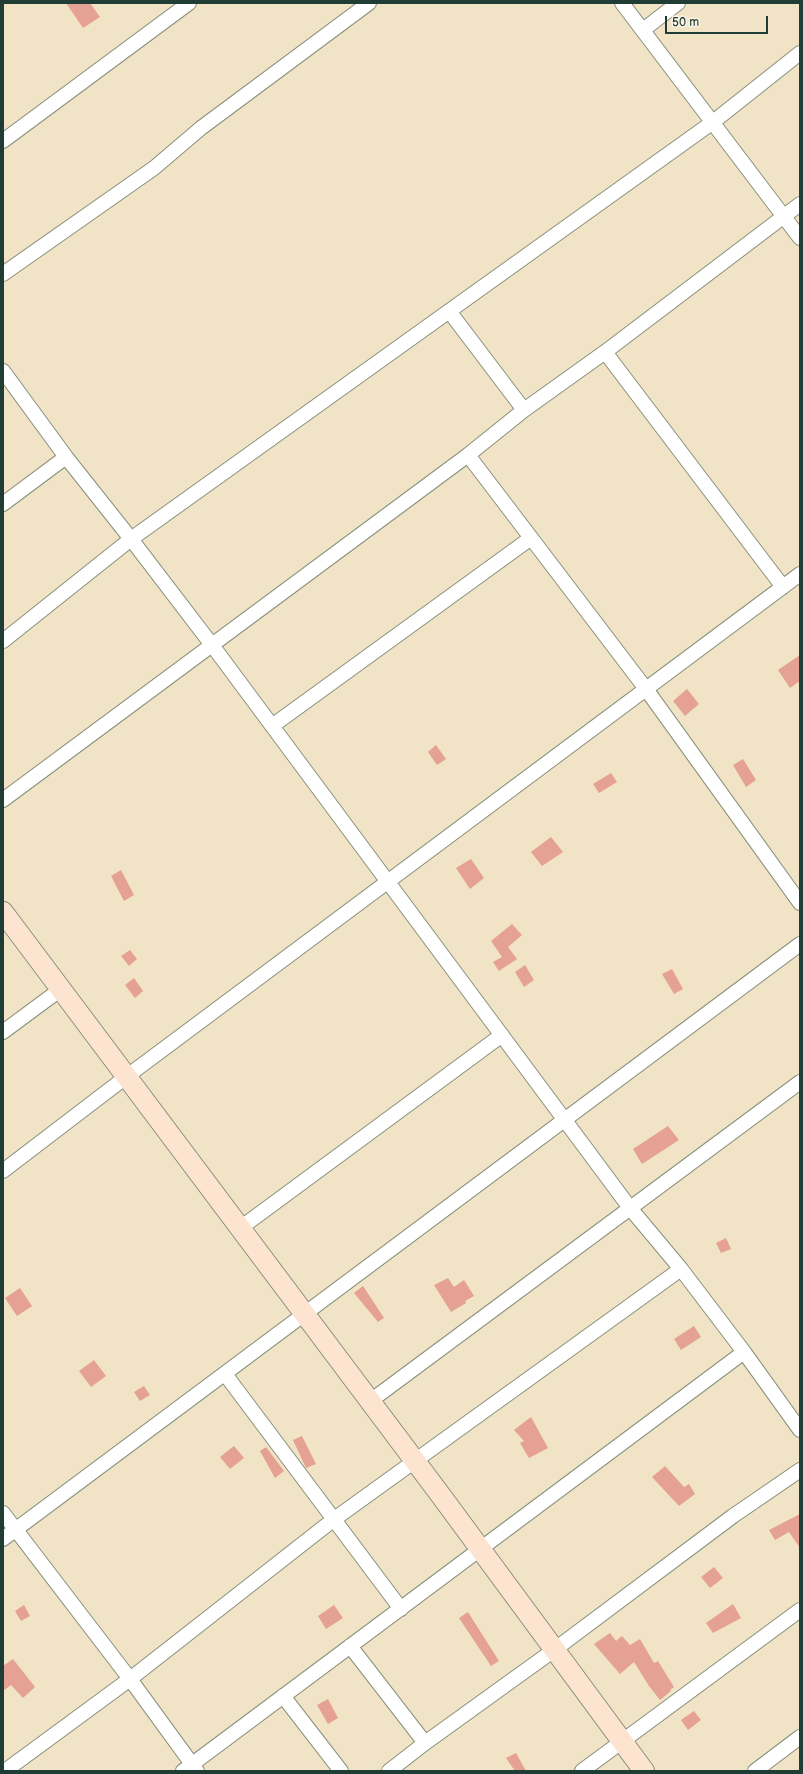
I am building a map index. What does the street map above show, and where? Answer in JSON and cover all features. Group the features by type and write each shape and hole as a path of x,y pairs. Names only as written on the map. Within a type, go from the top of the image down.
{"street":[{"path":"3,142 189,3"},
{"path":"3,274 154,168 201,128 369,3"},
{"path":"622,3 800,238"},
{"path":"643,30 678,3"},
{"path":"3,641 131,539 712,122 800,53"},
{"path":"3,800 468,455 524,410 605,352 800,204"},
{"path":"449,311 524,410"},
{"path":"605,352 783,587"},
{"path":"3,371 66,457 212,645 630,1208 681,1269 744,1352 800,1430"},
{"path":"468,455 646,689 800,903"},
{"path":"3,504 66,457"},
{"path":"272,726 531,538"},
{"path":"3,1171 126,1077 389,883 800,574"},
{"path":"3,912 644,1771"},
{"path":"3,1539 800,944"},
{"path":"3,1032 60,989"},
{"path":"239,1229 502,1036"},
{"path":"369,1402 800,1082"},
{"path":"5,1771 130,1679 334,1520 681,1269"},
{"path":"3,1513 130,1679 191,1769 283,1696 744,1352"},
{"path":"225,1374 401,1609"},
{"path":"389,1771 733,1516 800,1470"},
{"path":"582,1771 800,1610"},
{"path":"350,1646 425,1743"},
{"path":"283,1696 341,1771"},
{"path":"755,1771 800,1737"}],"building":[{"path":"66,3 90,3 100,17 83,28"},
{"path":"800,655 800,681 790,688 778,670"},
{"path":"687,689 699,704 685,716 673,701"},
{"path":"436,745 446,759 437,765 428,752"},
{"path":"743,759 756,780 746,787 733,765"},
{"path":"611,773 617,782 599,793 593,784"},
{"path":"551,837 563,852 542,866 531,852"},
{"path":"471,859 484,878 470,889 456,868"},
{"path":"121,870 134,895 124,901 111,876"},
{"path":"512,924 522,935 508,947 517,959 499,971 493,962 502,957 491,941"},
{"path":"130,950 137,959 129,966 121,956"},
{"path":"525,965 534,980 524,987 515,972"},
{"path":"672,969 683,989 674,994 662,974"},
{"path":"134,978 143,991 135,998 125,985"},
{"path":"668,1126 679,1140 642,1164 633,1149"},
{"path":"726,1238 731,1249 721,1253 716,1243"},
{"path":"448,1278 454,1287 464,1280 474,1296 451,1312 434,1285"},
{"path":"363,1286 384,1318 378,1322 354,1293"},
{"path":"20,1288 32,1306 17,1316 5,1298"},
{"path":"694,1326 701,1337 681,1350 674,1339"},
{"path":"94,1360 106,1376 91,1387 79,1371"},
{"path":"144,1386 150,1395 140,1401 134,1392"},
{"path":"531,1417 548,1448 529,1458 520,1443 524,1441 514,1430"},
{"path":"302,1436 316,1464 306,1468 293,1440"},
{"path":"234,1446 244,1458 230,1469 220,1457"},
{"path":"266,1447 284,1471 275,1478 260,1451"},
{"path":"665,1466 684,1487 689,1484 695,1494 679,1506 652,1477"},
{"path":"800,1514 800,1548 789,1532 775,1540 769,1530"},
{"path":"714,1567 723,1578 710,1588 701,1577"},
{"path":"733,1604 741,1618 713,1633 706,1623"},
{"path":"24,1605 30,1616 21,1621 15,1611"},
{"path":"334,1605 343,1618 326,1629 318,1616"},
{"path":"468,1612 499,1661 491,1666 459,1618"},
{"path":"610,1633 616,1641 622,1636 630,1645 640,1639 654,1663 658,1661 674,1687 670,1690 671,1691 660,1700 634,1662 620,1674 594,1644"},
{"path":"13,1659 35,1687 23,1698 11,1685 3,1691 3,1666"},
{"path":"328,1699 338,1718 328,1724 317,1705"},
{"path":"694,1711 701,1720 688,1730 681,1720"},
{"path":"516,1753 526,1771 515,1771 506,1758"}]}
